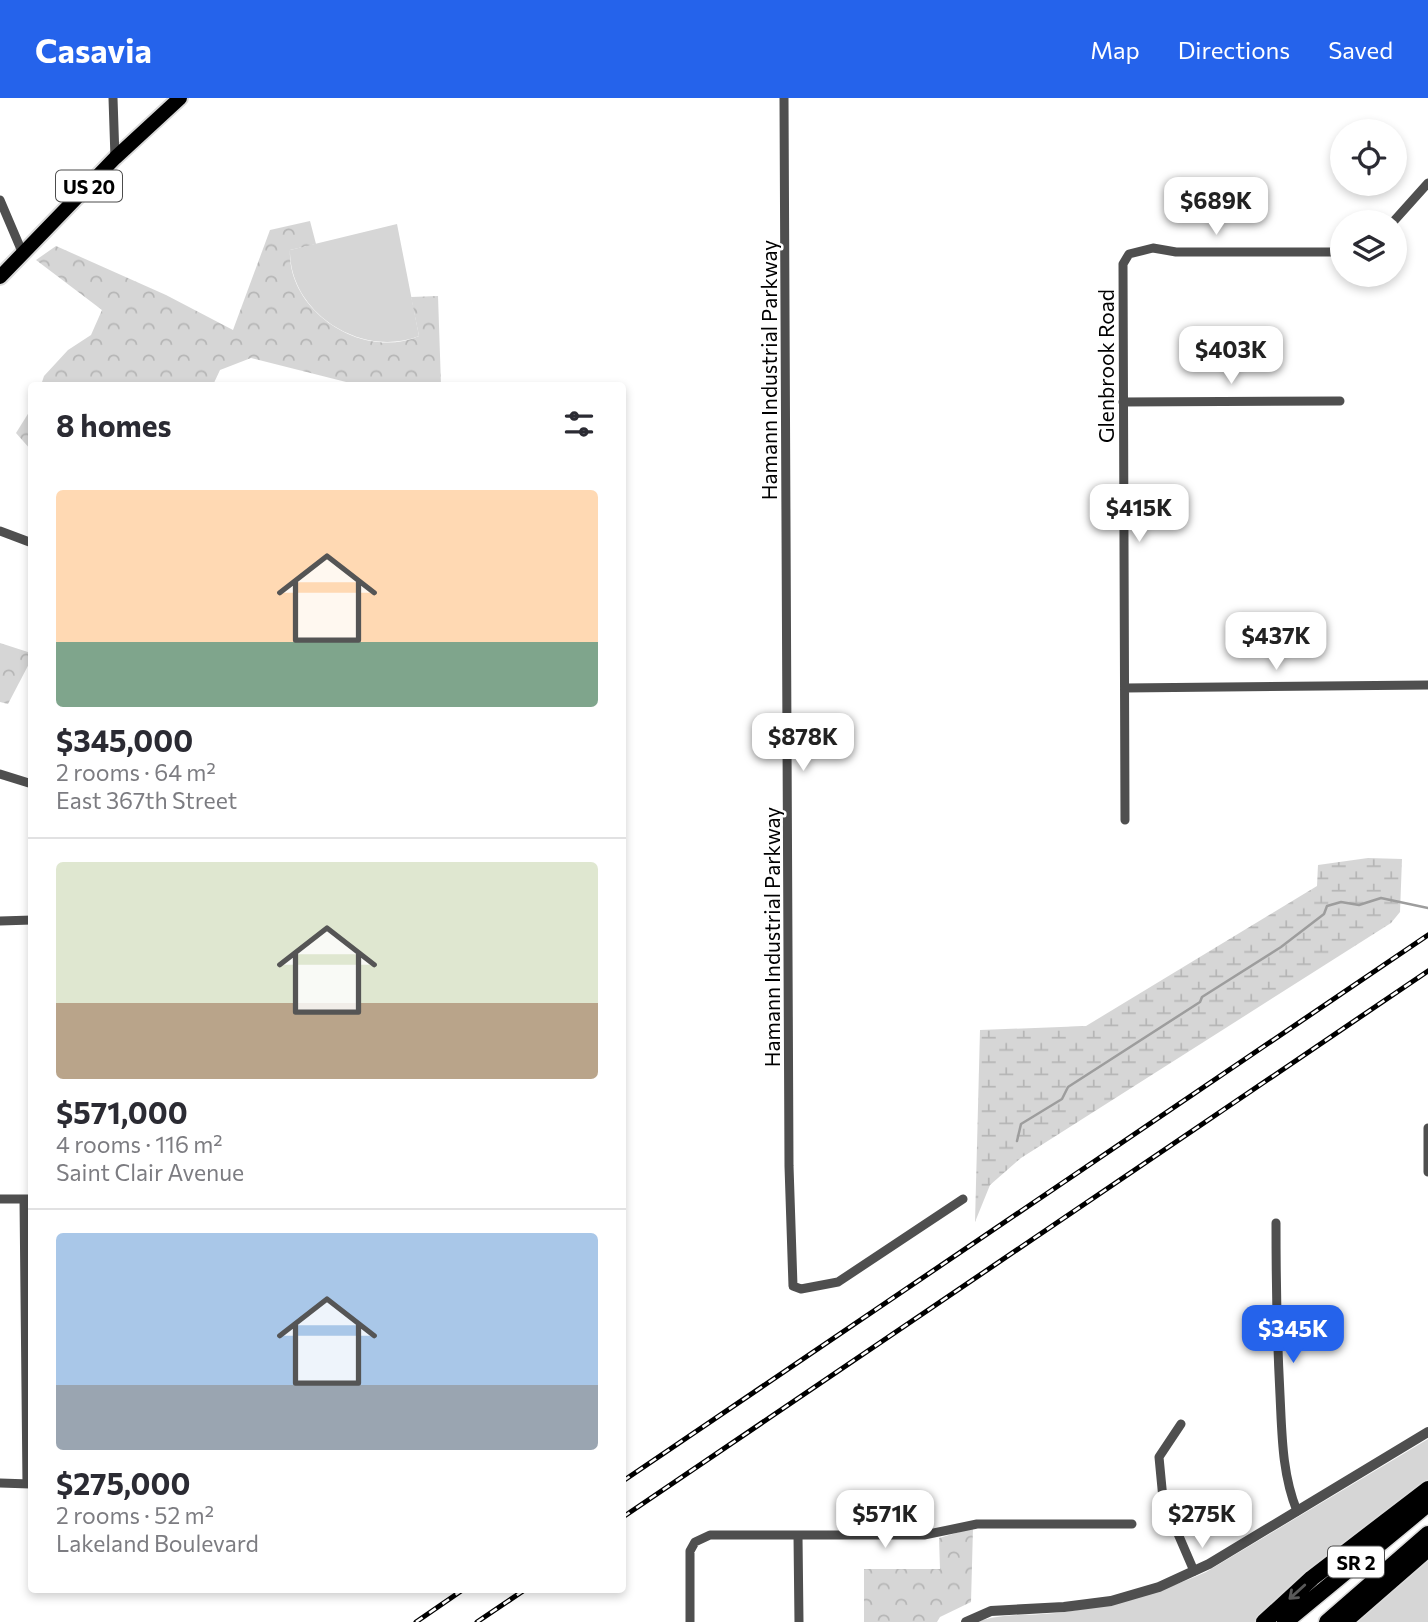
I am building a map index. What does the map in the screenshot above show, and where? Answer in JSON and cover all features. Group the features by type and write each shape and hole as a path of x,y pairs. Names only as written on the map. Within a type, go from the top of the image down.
{"highway":[{"path":"1264,1622 1312,1578 1428,1489"},
{"name":"SR 2","path":"1285,1622 1428,1504"},
{"name":"SR 2","path":"1327,1622 1395,1559 1428,1534"},
{"path":"1344,1622 1428,1549"}],"main road":[{"name":"US 20","path":"0,277 115,158 180,98"}],"street":[{"path":"113,98 115,158"},
{"name":"Hamann Industrial Parkway","path":"784,98 789,1166 793,1286 802,1289 838,1282 963,1199"},
{"path":"1404,210 1428,183"},
{"path":"0,200 23,254"},
{"name":"Glenbrook Road","path":"1125,820 1122,268 1129,254 1153,248 1176,252 1330,252"},
{"path":"1123,402 1340,401"},
{"path":"0,531 28,541"},
{"path":"1125,688 1428,685"},
{"path":"0,774 28,783"},
{"path":"0,920 28,920"},
{"path":"1428,1128 1428,1172"},
{"path":"0,1199 28,1199"},
{"path":"1276,1223 1276,1338 1283,1457 1287,1488 1297,1511"},
{"path":"1181,1424 1159,1457 1163,1499 1194,1571"},
{"path":"967,1622 991,1611 1111,1601 1159,1587 1194,1571 1428,1432"},
{"path":"0,1483 28,1484"},
{"path":"690,1622 690,1563 695,1542 710,1535 924,1535 977,1524 1132,1524"},
{"path":"798,1535 799,1622"}],"green space":[{"path":"310,221 316,244 290,250 292,272 301,293 315,311 332,325 353,336 375,342 397,342 419,336 411,297 438,296 441,382 346,382 251,358 220,370 214,382 42,382 44,376 68,350 91,335 102,310 36,260 56,246 166,295 233,330 270,230"},
{"path":"397,224 419,336 397,341 374,341 352,335 332,325 315,311 302,293 293,272 290,250"},
{"path":"28,414 28,447 16,433"},
{"path":"0,643 28,652 28,666 8,704 0,702"},
{"path":"1368,858 1402,859 1400,912 1391,923 1021,1158 990,1185 975,1222 980,1030 1086,1026 1317,886 1318,865"},
{"path":"1428,1439 1428,1480 1312,1569 1255,1622 976,1622 996,1617 1095,1607 1151,1593 1188,1580 1206,1572"},
{"path":"973,1528 971,1602 940,1617 937,1622 864,1622 864,1569 940,1569 939,1538"},
{"path":"1428,1559 1428,1622 1354,1622"}],"waterway":[{"path":"1017,1141 1021,1124 1062,1099 1068,1087 1281,947 1324,914 1327,906 1341,902 1359,905 1381,898 1428,908"}],"railway":[{"path":"626,1479 1428,935"},
{"path":"626,1515 1428,971"},
{"path":"416,1622 458,1593"},
{"path":"477,1622 520,1593"}]}
